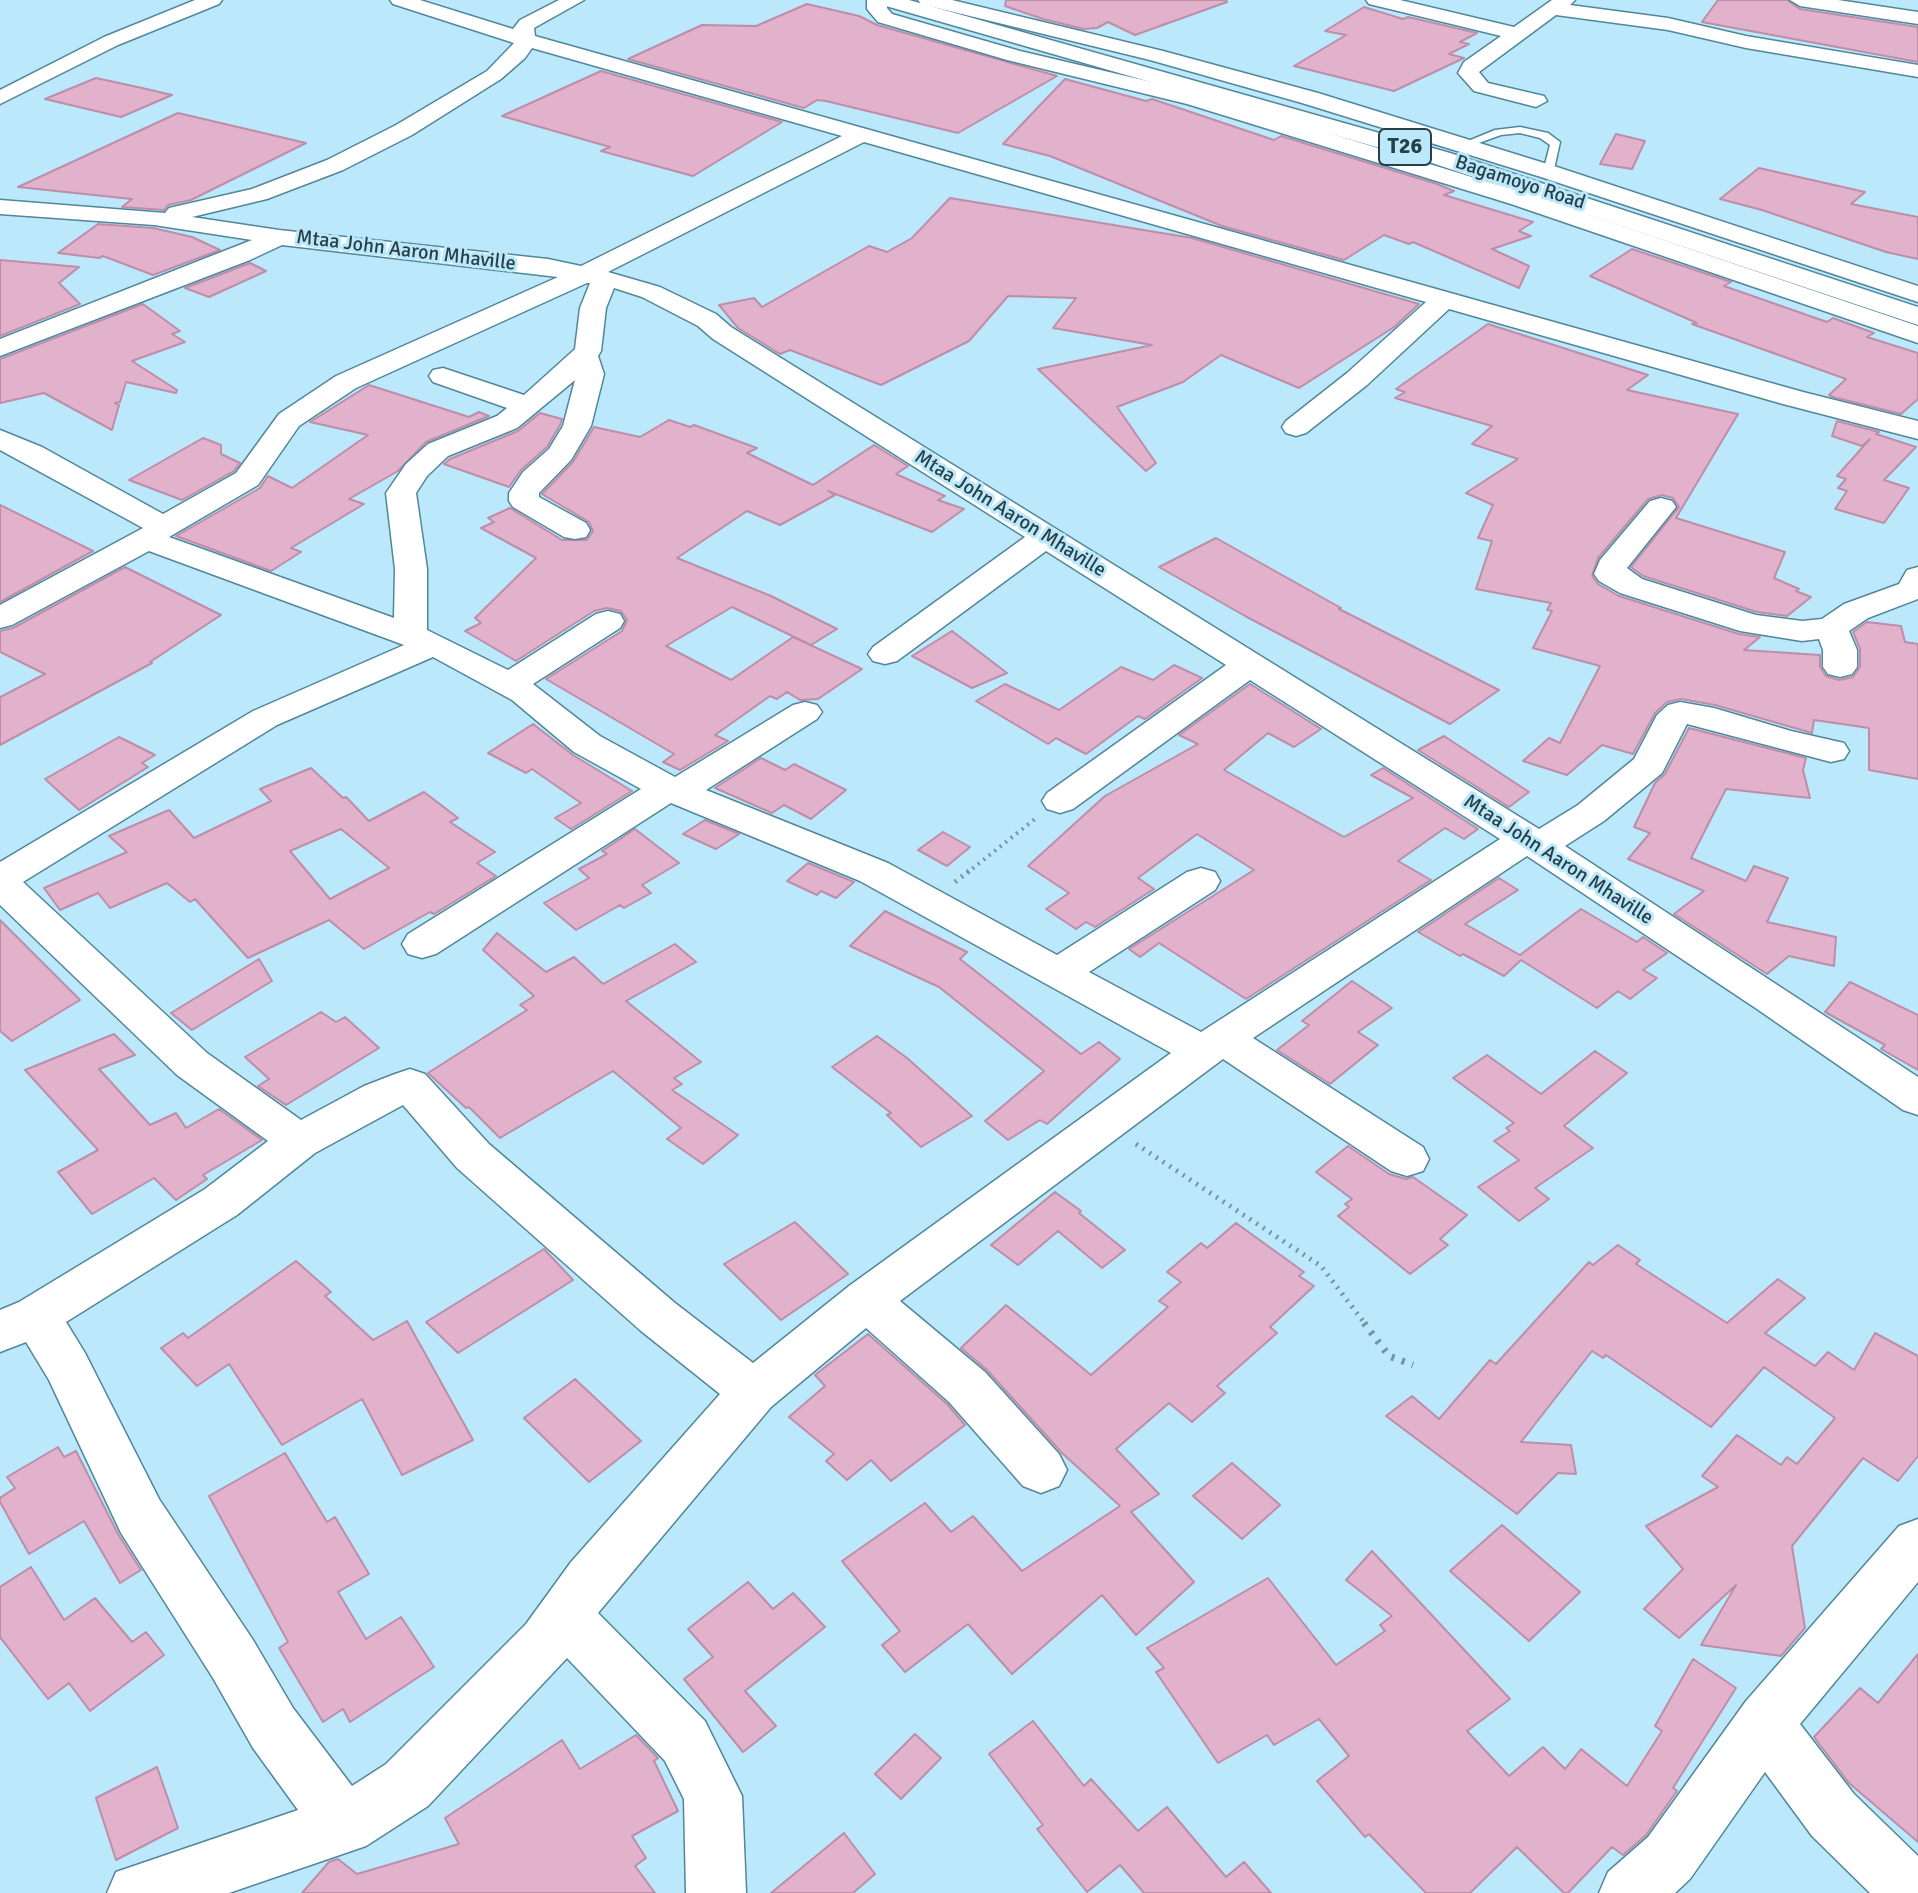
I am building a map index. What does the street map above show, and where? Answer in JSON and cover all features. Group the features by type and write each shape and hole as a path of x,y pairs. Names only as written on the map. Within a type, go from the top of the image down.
{"highway":[{"name":"Bagamoyo Road","path":"886,0 1288,120 1535,187 1918,316"}],"street":[{"path":"0,98 135,30 212,0"},
{"path":"400,0 526,40 861,135 1918,430"},
{"path":"154,218 259,194 335,165 404,130 494,75 518,54 526,40 523,29 527,24 574,0"},
{"path":"877,0 877,9 885,18 1014,56 1288,120 1918,335"},
{"path":"928,0 1156,55 1310,98 1549,172 1918,294"},
{"path":"1376,0 1519,34"},
{"path":"1800,0 1918,18"},
{"path":"1536,101 1481,87 1468,73 1471,66 1519,34 1556,3 1746,42 1918,71"},
{"path":"0,80 33,82"},
{"path":"0,618 155,534 247,479 289,420 346,382 595,276 861,135"},
{"name":"Mtaa John Aaron Mhaville","path":"0,207 154,218 279,237 548,267 651,292 707,320 722,333 1533,843 1772,999 1918,1099"},
{"path":"0,348 241,255 279,237"},
{"path":"422,639 401,493 416,470 438,450 507,422 550,389 588,351 595,276"},
{"path":"1296,427 1357,379 1444,300"},
{"path":"575,530 524,501 524,493 534,478 561,454 577,426 590,374 584,355"},
{"path":"443,376 527,406"},
{"path":"0,439 32,453 155,534 422,639 510,684 587,744 673,790 874,872 1058,973 1212,1045 1407,1159"},
{"path":"1661,507 1611,567 1610,574 1631,586 1752,624 1802,631 1831,628 1856,611 1913,590 1918,577"},
{"path":"885,654 1046,536"},
{"path":"510,684 608,621"},
{"path":"1831,628 1840,650 1840,667"},
{"path":"299,1141 192,1064 0,881 265,718 422,639"},
{"path":"1060,801 1248,665"},
{"path":"422,944 805,712"},
{"path":"137,1893 345,1825 407,1785 546,1642 590,1579 753,1392 866,1300 1212,1045 1533,843 1591,813 1649,765 1674,715 1680,712 1714,718 1782,740 1831,751"},
{"path":"1058,973 1201,881"},
{"path":"345,1825 273,1728 233,1659 140,1516 68,1368 18,1324 221,1202 299,1141 379,1097 410,1085 473,1156 658,1317 753,1392"},
{"path":"866,1300 967,1387 1041,1470"},
{"path":"1629,1893 1669,1858 1766,1721 1918,1543"},
{"path":"564,1617 685,1741 713,1796 716,1893"},
{"path":"1766,1721 1790,1760 1833,1815 1913,1893"}],"lane":[{"path":"1462,146 1499,132 1520,130 1544,135 1556,144 1549,172"}],"path":[{"path":"929,902 1060,801"},
{"path":"1105,1124 1321,1266 1389,1356 1413,1365"}],"building":[{"path":"1006,0 1227,2 1135,35 1108,22 1097,28 1084,29 1043,19 1005,6"},
{"path":"1718,0 1787,0 1800,9 1918,27 1918,62 1702,22"},
{"path":"807,4 859,16 877,25 1057,76 958,133 826,101 817,100 804,108 628,59 702,25 756,26"},
{"path":"1364,7 1403,19 1408,17 1477,33 1460,42 1469,44 1449,54 1464,58 1394,91 1294,66 1346,35 1325,31"},
{"path":"601,71 782,122 693,176 601,151 610,147 502,116"},
{"path":"96,78 172,95 121,117 45,99"},
{"path":"1065,79 1146,101 1152,99 1274,140 1281,136 1437,184 1454,191 1444,195 1533,222 1519,231 1531,236 1492,249 1529,266 1519,288 1413,242 1409,244 1384,235 1344,260 1222,226 1050,156 1003,144"},
{"path":"178,113 306,143 191,200 168,205 164,210 122,207 132,199 18,187"},
{"path":"1616,134 1645,141 1632,169 1600,164"},
{"path":"1759,168 1865,192 1851,204 1918,217 1918,259 1886,252 1720,199"},
{"path":"950,198 1192,238 1419,304 1394,327 1299,388 1221,355 1183,382 1117,407 1156,463 1146,471 1038,369 1152,345 1053,328 1076,298 1008,296 969,341 881,385 790,350 780,354 738,328 719,305 754,298 762,307 869,246 887,252 912,238"},
{"path":"98,224 153,228 192,237 220,250 153,275 103,256 58,253"},
{"path":"1632,249 1731,282 1724,286 1827,322 1833,318 1874,333 1867,337 1918,353 1918,399 1901,414 1833,397 1829,395 1846,379 1692,324 1697,323 1590,276"},
{"path":"0,260 79,267 59,283 80,304 0,336"},
{"path":"250,263 266,271 209,297 185,288"},
{"path":"143,304 180,331 172,334 185,342 132,361 177,390 176,393 126,382 120,402 115,403 119,405 112,430 44,393 0,403 0,359"},
{"path":"1488,324 1648,375 1627,390 1738,414 1676,518 1785,552 1774,578 1811,597 1787,616 1757,612 1643,576 1631,567 1679,507 1673,498 1662,495 1648,499 1598,558 1592,576 1598,584 1619,596 1739,634 1760,637 1744,650 1820,655 1820,667 1826,676 1839,680 1853,677 1860,667 1860,649 1853,632 1867,622 1901,626 1905,642 1918,644 1918,779 1869,770 1869,728 1814,720 1812,733 1715,705 1681,699 1667,702 1655,713 1633,754 1602,745 1567,775 1523,761 1549,738 1560,743 1600,666 1533,648 1552,611 1547,610 1551,603 1476,589 1492,541 1478,538 1493,505 1466,493 1518,459 1472,444 1492,426 1395,398 1405,392 1396,389"},
{"path":"369,385 469,417 479,412 489,416 426,442 398,471 349,499 364,504 291,548 301,552 271,571 176,536 260,488 268,476 292,488 368,435 310,422"},
{"path":"540,413 562,419 560,425 547,447 521,470 509,487 444,464 518,431"},
{"path":"669,420 690,427 694,425 757,448 747,453 813,485 874,445 908,466 896,474 945,496 938,500 964,509 932,532 828,491 835,495 780,525 747,511 677,558 771,596 837,629 811,645 732,607 666,646 731,680 793,637 862,669 818,699 800,700 787,692 777,699 770,696 715,735 728,741 680,770 663,762 674,754 546,679 622,631 627,620 621,611 607,608 594,611 516,661 465,631 481,623 475,618 536,558 481,528 494,522 488,518 510,508 562,540 587,540 593,531 589,522 542,494 573,462 594,427 640,437"},
{"path":"1837,421 1879,432 1876,434 1916,447 1884,480 1909,488 1884,523 1835,509 1847,491 1838,488 1846,479 1837,476 1870,439 1862,446 1832,436"},
{"path":"203,438 221,445 221,454 240,463 234,471 182,500 129,480"},
{"path":"0,505 93,551 0,602"},
{"path":"1216,538 1339,609 1499,690 1450,724 1159,567"},
{"path":"125,567 221,615 152,663 0,745 0,697 45,674 0,652 0,631 13,628"},
{"path":"952,631 1007,673 972,688 912,656"},
{"path":"1174,665 1202,678 1145,719 1138,716 1086,754 1056,738 1048,744 976,701 1005,684 1059,710 1121,667 1153,680"},
{"path":"1250,684 1321,729 1294,747 1268,733 1224,770 1344,837 1413,798 1371,775 1383,768 1478,829 1464,839 1445,828 1398,861 1431,880 1246,999 1159,943 1140,957 1129,949 1254,870 1197,834 1138,878 1154,889 1095,927 1086,922 1076,929 1046,909 1069,893 1028,866 1105,796 1198,744 1179,735"},
{"path":"533,724 573,755 632,791 571,829 555,818 581,803 532,769 526,773 488,753"},
{"path":"1689,728 1806,758 1803,770 1810,798 1726,789 1691,858 1746,881 1754,866 1788,878 1767,922 1836,937 1834,966 1789,956 1767,974 1674,914 1704,891 1628,859 1650,833 1634,827 1655,783 1665,774"},
{"path":"1444,736 1529,792 1509,807 1418,750"},
{"path":"119,737 155,755 142,763 148,767 79,810 45,779"},
{"path":"761,758 785,770 794,764 846,790 811,819 784,805 772,813 715,788"},
{"path":"311,768 369,821 424,792 458,818 450,822 495,852 477,863 496,876 434,914 430,912 364,949 329,920 248,958 195,899 190,902 167,883 110,908 98,893 60,910 44,888 127,852 109,836 169,810 194,838 271,801 260,789","holes":["341,829 389,868 330,899 290,851"]},
{"path":"705,820 739,834 716,849 683,834"},
{"path":"635,829 679,863 642,885 651,893 624,908 620,905 576,930 544,903 589,878 579,869 607,854 602,851"},
{"path":"943,832 970,847 947,866 918,850"},
{"path":"808,863 854,882 836,898 821,891 817,895 787,881"},
{"path":"1499,878 1518,890 1465,924 1520,955 1581,909 1637,942 1643,937 1667,953 1643,970 1657,978 1630,999 1618,991 1597,1008 1521,960 1504,976 1418,932"},
{"path":"885,911 967,952 960,959 1081,1054 1099,1042 1120,1059 1047,1124 1040,1120 1008,1140 985,1121 1044,1071 939,987 850,946"},
{"path":"0,920 80,1000 12,1041 0,1031"},
{"path":"497,933 546,972 574,957 603,984 675,944 696,962 626,1001 701,1062 674,1078 682,1084 672,1090 738,1135 703,1164 667,1139 681,1128 613,1071 500,1138 428,1073 527,1010 520,1005 534,996 483,950"},
{"path":"259,959 272,981 192,1030 171,1013"},
{"path":"1352,981 1392,1008 1358,1032 1378,1045 1330,1084 1277,1050 1309,1025 1302,1021"},
{"path":"1850,982 1918,1015 1918,1070 1881,1049 1885,1045 1825,1012"},
{"path":"321,1012 336,1022 345,1017 379,1048 286,1105 258,1086 269,1079 245,1057"},
{"path":"114,1034 135,1055 99,1069 150,1125 176,1113 186,1128 219,1109 262,1140 203,1175 207,1179 176,1200 154,1178 92,1214 58,1172 98,1150 25,1070"},
{"path":"877,1036 907,1058 972,1116 921,1147 887,1115 891,1113 832,1067"},
{"path":"1595,1051 1627,1073 1564,1126 1593,1148 1535,1188 1549,1199 1519,1221 1478,1187 1519,1160 1494,1141 1510,1131 1506,1128 1514,1123 1453,1078 1487,1055 1541,1094"},
{"path":"1348,1146 1389,1174 1406,1179 1413,1177 1467,1215 1440,1239 1448,1245 1410,1274 1338,1216 1349,1207 1345,1204 1352,1199 1316,1172"},
{"path":"1055,1192 1125,1250 1102,1268 1058,1231 1018,1265 991,1245"},
{"path":"795,1222 848,1274 781,1320 724,1264"},
{"path":"1236,1223 1304,1272 1299,1276 1314,1286 1270,1327 1277,1333 1217,1386 1225,1393 1192,1422 1169,1403 1116,1449 1159,1494 1131,1512 1194,1582 1136,1635 1102,1595 1012,1674 968,1624 905,1672 882,1645 900,1631 842,1561 925,1503 951,1532 973,1516 1022,1571 1120,1506 1062,1453 987,1370 961,1348 1006,1305 1091,1375 1168,1307 1159,1301 1181,1282 1167,1272 1201,1243 1207,1248"},
{"path":"1618,1245 1640,1260 1636,1264 1727,1323 1778,1279 1805,1298 1765,1333 1815,1366 1828,1352 1854,1370 1875,1333 1918,1356 1918,1456 1898,1481 1863,1458 1792,1546 1805,1628 1781,1656 1701,1645 1736,1585 1679,1638 1644,1609 1683,1569 1646,1526 1718,1487 1702,1476 1737,1435 1781,1465 1787,1457 1797,1464 1835,1418 1764,1367 1711,1427 1606,1355 1603,1358 1592,1351 1521,1442 1571,1445 1576,1474 1558,1473 1517,1514 1386,1416 1412,1396 1439,1419 1490,1360 1496,1364 1589,1262 1593,1265"},
{"path":"544,1249 573,1280 458,1353 426,1322"},
{"path":"296,1261 331,1292 325,1296 373,1340 407,1321 473,1440 402,1475 362,1399 282,1445 229,1364 197,1386 161,1348 183,1333 188,1338"},
{"path":"868,1334 947,1404 965,1425 891,1481 871,1460 847,1480 826,1461 834,1454 789,1417 825,1386 815,1375"},
{"path":"575,1379 641,1441 589,1482 524,1418"},
{"path":"58,1447 64,1457 76,1451 118,1534 141,1570 120,1583 84,1521 29,1554 0,1502 0,1498 15,1488 7,1477"},
{"path":"285,1453 327,1522 335,1517 369,1574 338,1592 366,1639 401,1617 434,1667 350,1722 343,1709 323,1722 279,1648 288,1642 209,1496"},
{"path":"1232,1463 1280,1505 1242,1539 1193,1496"},
{"path":"1502,1525 1580,1592 1529,1641 1450,1571"},
{"path":"1372,1551 1510,1699 1467,1731 1509,1776 1543,1747 1565,1769 1581,1749 1627,1786 1662,1731 1655,1726 1693,1659 1736,1688 1673,1788 1677,1791 1646,1835 1623,1855 1612,1847 1568,1893 1564,1893 1517,1847 1470,1893 1426,1893 1369,1834 1365,1837 1317,1781 1349,1756 1319,1719 1274,1745 1267,1735 1218,1763 1156,1672 1164,1668 1147,1648 1268,1578 1336,1665 1385,1631 1380,1625 1392,1616 1346,1580"},
{"path":"31,1567 64,1620 95,1598 132,1642 146,1632 164,1655 90,1711 69,1683 48,1699 0,1637 0,1587"},
{"path":"748,1582 773,1609 793,1593 825,1627 745,1691 776,1726 743,1752 684,1679 713,1657 688,1629"},
{"path":"1918,1654 1918,1842 1849,1783 1814,1737 1860,1688 1878,1703"},
{"path":"1033,1721 1084,1786 1091,1779 1138,1831 1167,1807 1226,1877 1244,1862 1271,1893 1144,1893 1120,1865 1087,1892 1037,1829 1043,1825 989,1754"},
{"path":"915,1734 941,1758 901,1799 875,1774"},
{"path":"636,1735 658,1758 654,1761 678,1811 632,1836 646,1858 635,1866 655,1893 302,1893 329,1862 338,1859 357,1874 459,1844 445,1818 562,1740 580,1769"},
{"path":"157,1767 178,1828 116,1860 96,1798"},
{"path":"844,1833 875,1874 853,1893 771,1893"}]}
